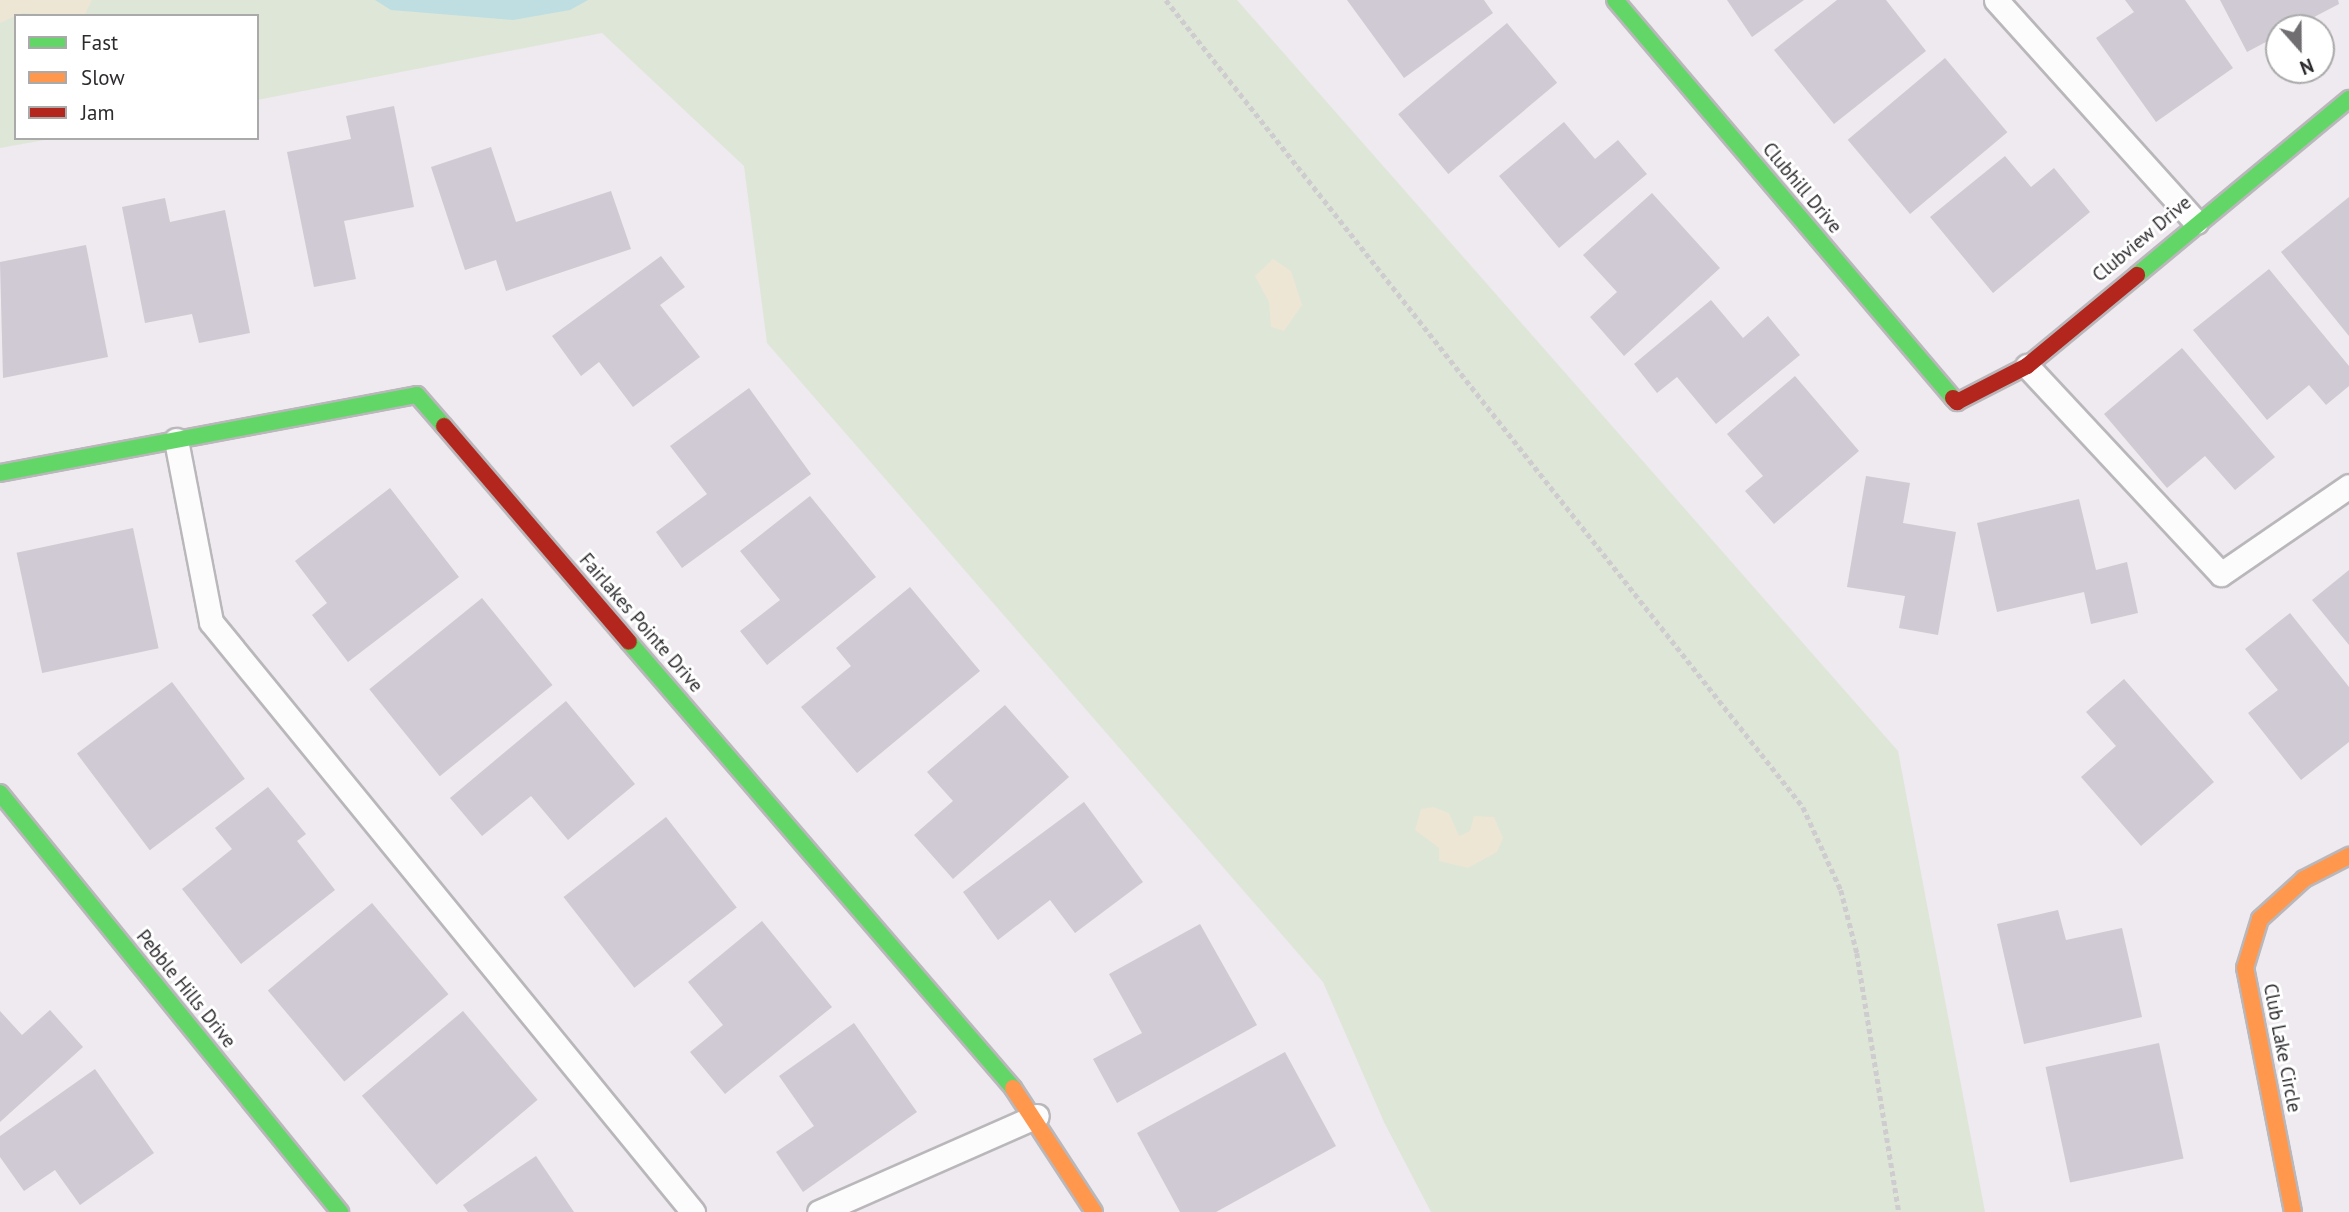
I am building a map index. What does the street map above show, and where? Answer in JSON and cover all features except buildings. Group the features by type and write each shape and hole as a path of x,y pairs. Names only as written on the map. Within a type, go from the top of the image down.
{"street":[{"name":"Clubhill Drive","path":"1615,0 1957,402"},
{"name":"Clubview Drive","path":"1957,402 2027,366 2196,222 2349,99"},
{"name":"Fairlakes Pointe Drive","path":"0,474 416,395 1037,1116 1094,1212"},
{"name":"Pebble Hills Drive","path":"0,793 340,1212"},
{"name":"Club Lake Circle","path":"2293,1212 2245,968 2260,919 2304,878 2349,856"}],"lane":[{"path":"1996,0 2196,222"},
{"path":"2027,366 2221,574 2349,486"},
{"path":"176,440 211,622 693,1212"},
{"path":"819,1212 1037,1116"}],"path":[{"path":"1166,0 1803,807 1841,890 1857,953 1899,1212"}],"shaded area":[{"path":"0,0 1237,0 1898,751 1985,1212 1431,1212 1384,1122 1323,982 767,343 744,166 602,33 259,100 259,14 14,14 14,140 44,140 0,148"}],"sand":[{"path":"0,0 92,0 85,14 22,13 14,14 14,17 0,23"},
{"path":"1273,259 1291,271 1302,305 1284,331 1271,327 1269,302 1255,276"},
{"path":"1433,807 1449,813 1459,836 1470,831 1474,816 1494,817 1503,838 1497,852 1468,868 1439,861 1439,848 1415,830 1421,809"}],"water":[{"path":"375,0 588,0 570,10 513,20 391,10"}],"traffic: fast":[{"path":"1615,0 1953,398"},
{"path":"2137,275 2349,99"},
{"path":"0,473 417,395 444,426"},
{"path":"629,642 1013,1088"},
{"path":"0,793 340,1212"}],"traffic: slow":[{"path":"2293,1212 2245,968 2260,919 2304,879 2349,856"},
{"path":"1013,1088 1094,1212"}],"traffic: jam":[{"path":"1953,398 1957,402 2027,366 2137,275"},
{"path":"444,426 629,642"}]}
